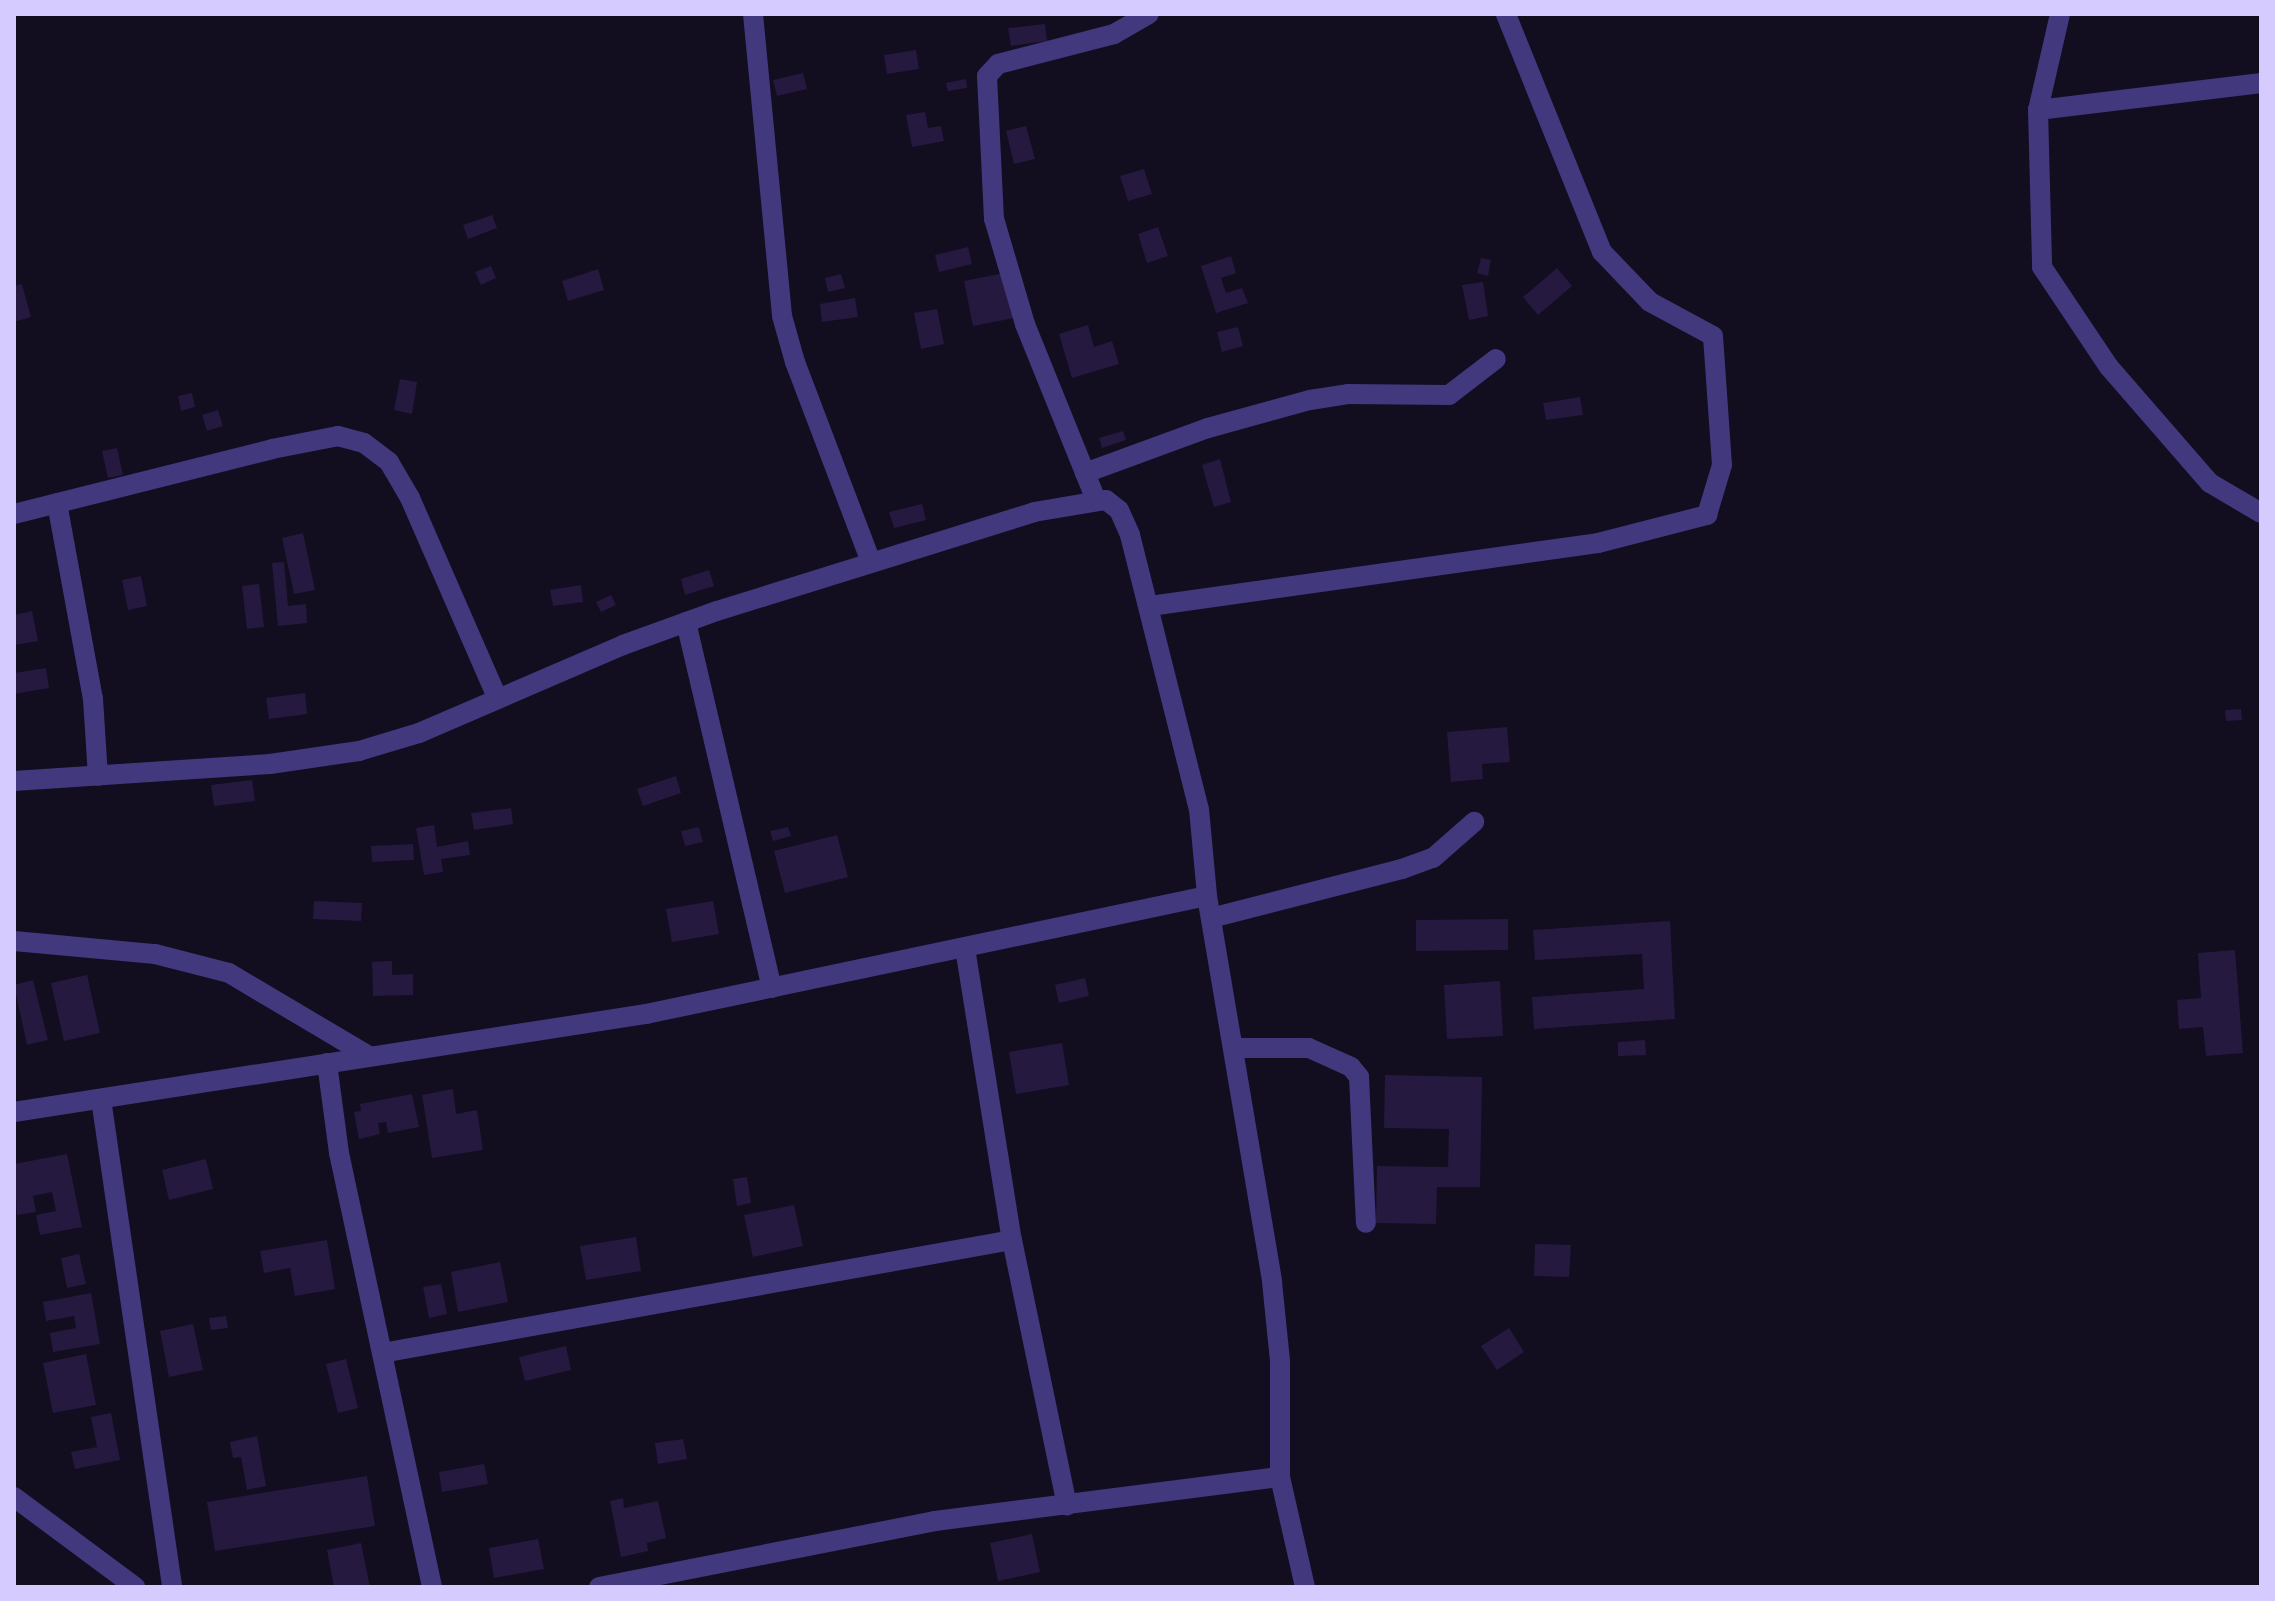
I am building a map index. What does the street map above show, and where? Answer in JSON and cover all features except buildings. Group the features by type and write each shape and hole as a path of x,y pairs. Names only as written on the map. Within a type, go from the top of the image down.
{"street":[{"path":"753,14 782,316 795,362 871,562"},
{"path":"1096,500 1025,324 990,203 987,76 998,64 1114,34 1149,14"},
{"path":"1150,606 1598,543 1707,515 1722,465 1713,336 1650,302 1602,252 1506,14"},
{"path":"2060,14 2038,110 2042,267 2109,367 2210,483 2261,513"},
{"path":"2038,110 2261,83"},
{"path":"1085,473 1208,428 1310,400 1348,394 1449,395 1496,359"},
{"path":"14,514 338,436 364,443 389,462 410,498 498,699"},
{"path":"14,781 270,764 359,751 419,733 686,622 871,562 1034,512 1096,500 1119,510 1150,606 1199,809 1207,896 1236,1048 1278,1345 1280,1477 1305,1587"},
{"path":"57,503 93,699 98,776"},
{"path":"686,622 772,988"},
{"path":"1211,918 1402,869 1433,858 1474,822"},
{"path":"14,1112 646,1014 1207,896"},
{"path":"14,941 155,954 229,973 369,1056"},
{"path":"965,948 1012,1240 1067,1505"},
{"path":"1236,1048 1309,1048 1351,1067 1359,1077 1366,1223"},
{"path":"327,1063 339,1153 432,1587"},
{"path":"101,1099 172,1587"},
{"path":"382,1353 1012,1240"},
{"path":"599,1587 935,1521 1280,1477"},
{"path":"14,1497 135,1587"}]}
